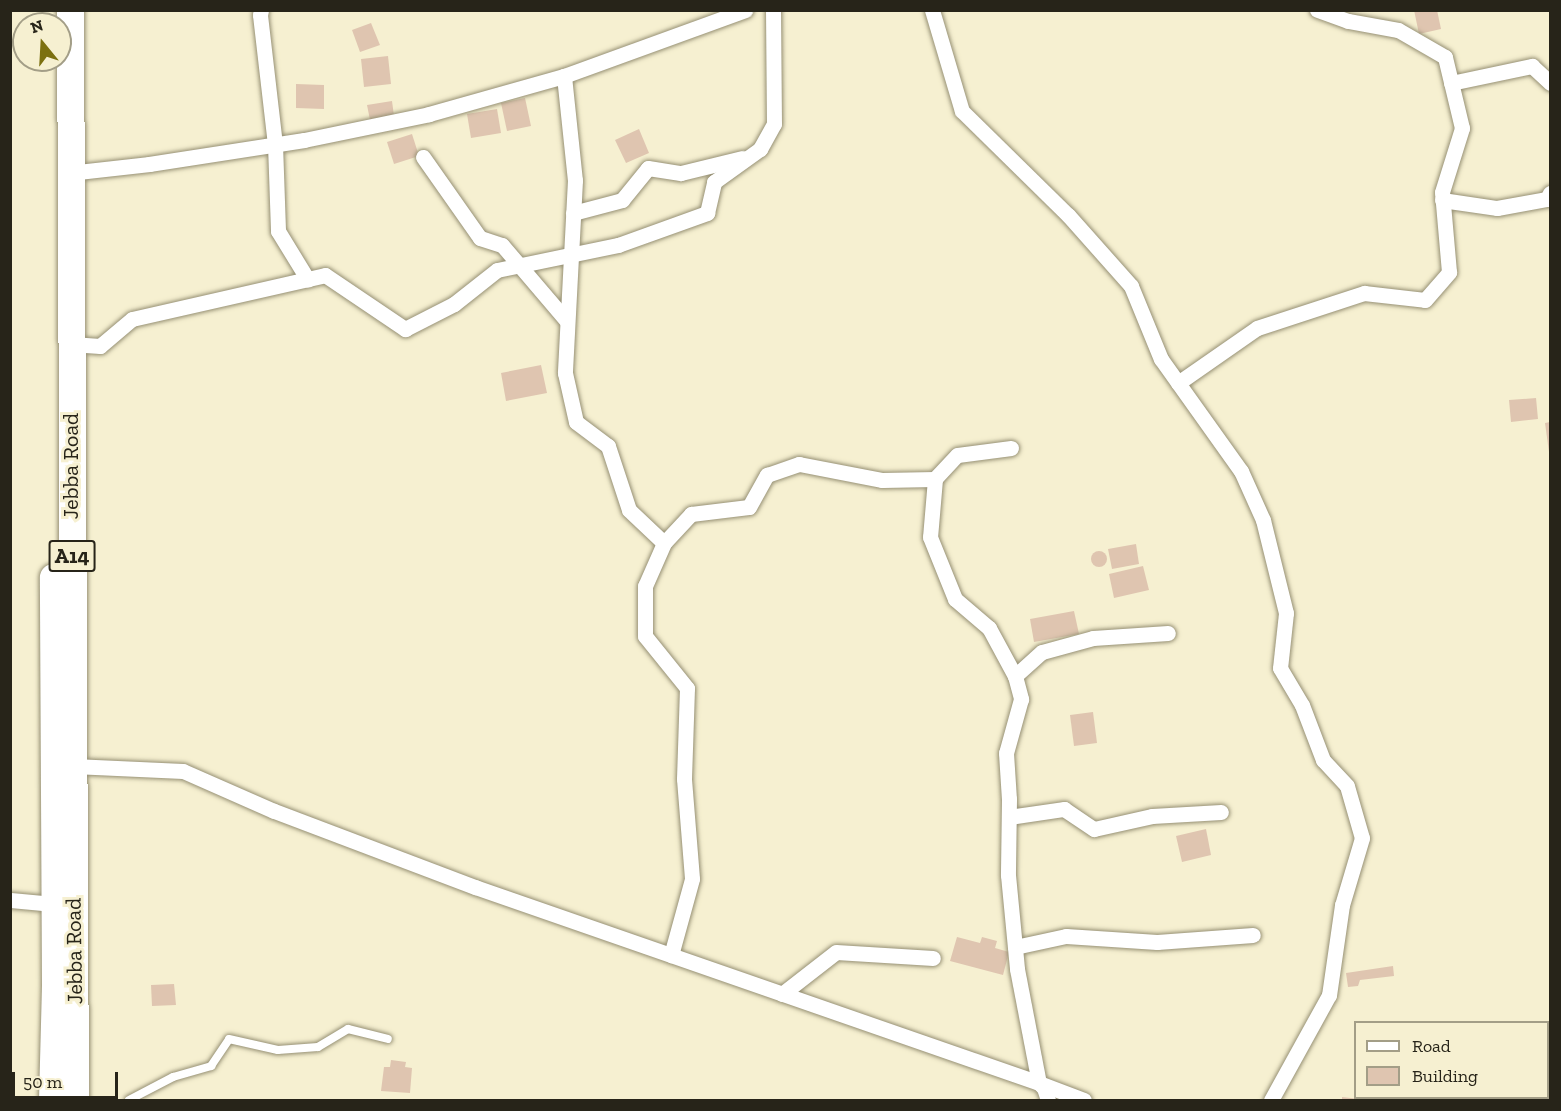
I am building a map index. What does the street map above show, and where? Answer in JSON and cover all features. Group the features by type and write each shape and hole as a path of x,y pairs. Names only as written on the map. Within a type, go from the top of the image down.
{"highway":[{"name":"Jebba Road","path":"70,10 75,1101"},
{"path":"52,72 54,903 52,1101"}],"street":[{"path":"261,10 275,144 278,231 308,280"},
{"path":"69,172 149,164 275,144 429,114 564,76 746,10"},
{"path":"71,344 100,345 132,319 325,276 405,329 454,304 498,270 618,245 707,213 714,183 760,149 774,124 773,10"},
{"path":"932,10 962,111 1068,215 1131,285 1161,359 1241,471 1263,520 1286,613 1280,668 1302,705 1323,760 1347,786 1362,838 1342,905 1329,995 1271,1101"},
{"path":"1178,383 1257,328 1364,293 1425,300 1449,272 1442,192 1462,128 1445,57 1398,30 1348,21 1317,10"},
{"path":"1451,83 1532,66 1551,82"},
{"path":"564,76 575,180 565,373 576,422 608,446 629,510 664,543"},
{"path":"573,213 622,200 648,168 681,174 752,155"},
{"path":"423,157 480,238 502,245 567,320"},
{"path":"1442,200 1497,208 1547,199 1551,193"},
{"path":"1011,448 957,455 935,479 930,537 955,599 989,628 1015,676 1021,699 1006,753 1009,817 1008,876 1015,947 1039,1083 1044,1088 1048,1101"},
{"path":"671,955 692,879 684,779 687,687 645,636 645,586 664,543 691,514 749,507 767,475 799,464 882,480 935,479"},
{"path":"1015,676 1042,652 1093,638 1168,633"},
{"path":"73,766 183,771 317,828 671,955 1039,1083 1084,1101"},
{"path":"1009,817 1064,809 1094,829 1152,816 1221,812"},
{"path":"10,900 54,903"},
{"path":"1015,947 1066,936 1157,942 1253,935"},
{"path":"782,994 836,952 933,958"}],"lane":[{"path":"129,1101 173,1077 211,1066 229,1039 278,1050 318,1047 348,1029 388,1039"}],"building":[{"path":"1414,10 1437,10 1441,29 1419,34"},
{"path":"371,23 380,45 360,52 352,30"},
{"path":"388,56 391,84 364,87 361,59"},
{"path":"296,84 324,85 324,109 296,108"},
{"path":"525,98 531,126 507,131 501,103"},
{"path":"392,101 394,116 370,120 367,105"},
{"path":"497,109 501,133 471,138 467,114"},
{"path":"639,129 649,153 626,163 615,140"},
{"path":"412,134 419,156 394,164 387,142"},
{"path":"541,365 547,393 506,401 501,373"},
{"path":"1536,398 1538,419 1511,422 1509,400"},
{"path":"1550,422 1550,452 1549,452 1545,423"},
{"path":"1136,544 1139,564 1112,569 1108,549"},
{"path":"1096,551 1102,551 1107,559 1105,565 1096,567 1091,562 1091,556"},
{"path":"1143,566 1149,590 1114,598 1109,574"},
{"path":"1074,611 1079,634 1034,642 1030,619"},
{"path":"1093,712 1097,743 1074,746 1070,715"},
{"path":"1206,829 1211,855 1182,862 1176,836"},
{"path":"957,937 980,943 982,937 997,941 995,948 1009,952 1003,975 950,961"},
{"path":"1393,966 1394,976 1360,980 1358,986 1348,987 1346,973"},
{"path":"174,984 176,1005 152,1006 151,985"},
{"path":"391,1060 406,1062 405,1067 412,1068 410,1093 381,1091 384,1067 390,1067"},
{"path":"1342,1097 1360,1099 1360,1100 1342,1100"}]}
